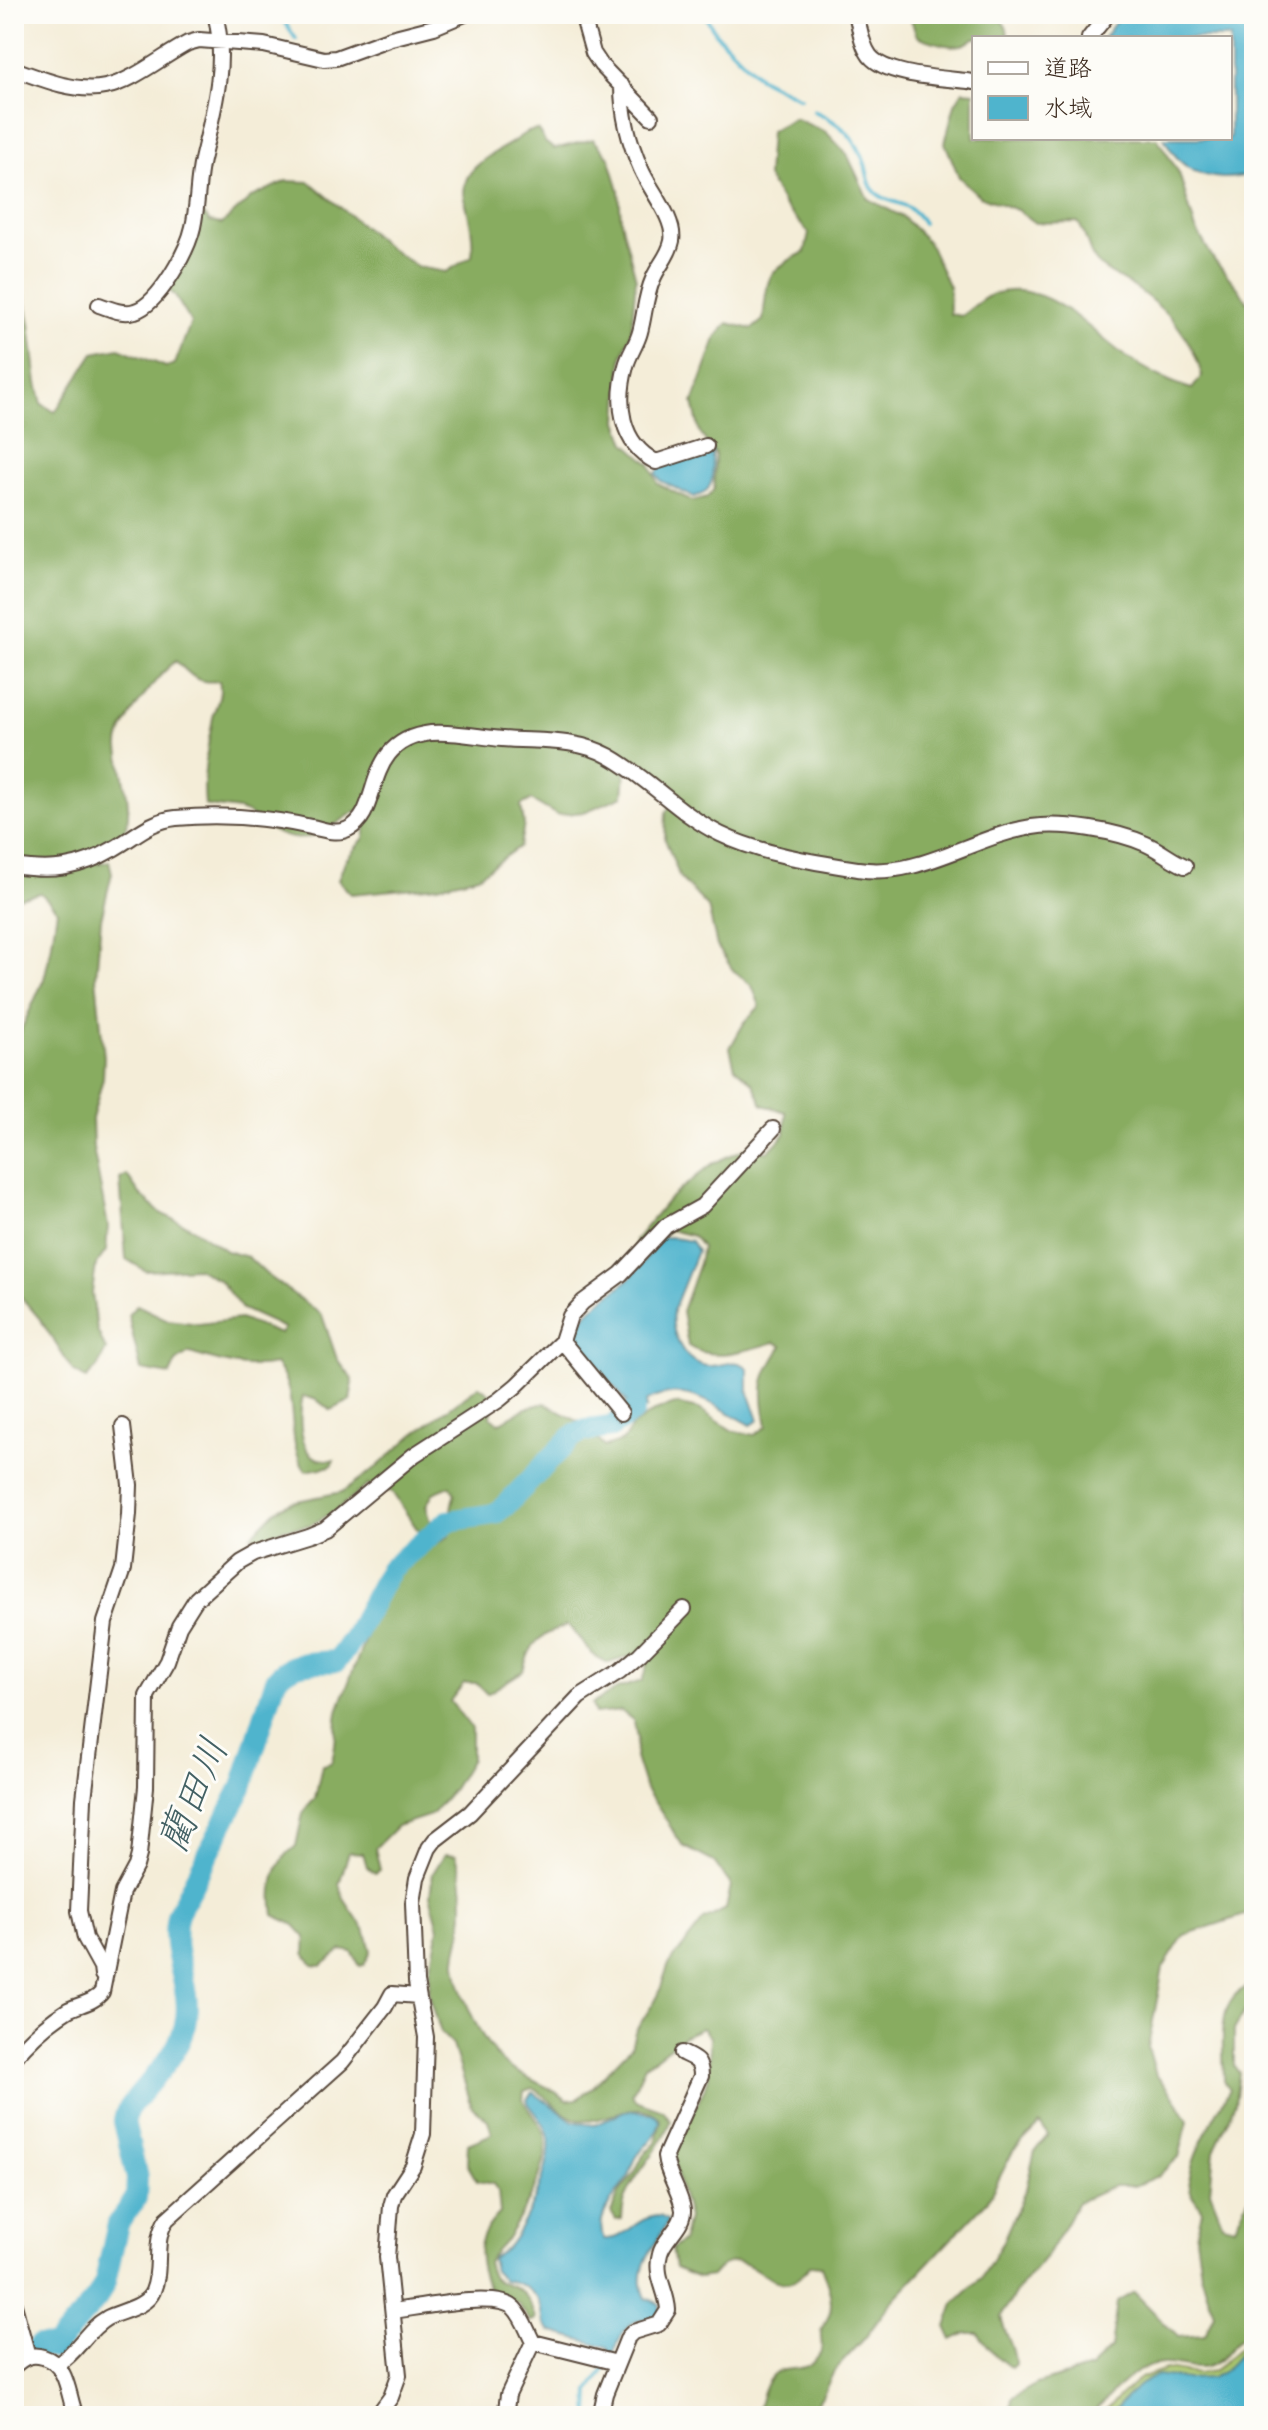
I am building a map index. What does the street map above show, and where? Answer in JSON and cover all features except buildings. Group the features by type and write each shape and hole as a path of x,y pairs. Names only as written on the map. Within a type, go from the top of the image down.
{"street":[{"path":"99,305 120,312 134,312 144,307 172,275 190,241 201,162 215,111 218,41 215,14"},
{"path":"14,69 68,86 105,87 188,43 218,41 264,45 324,59 336,58 465,14"},
{"path":"582,14 593,53 651,117"},
{"path":"856,14 869,53 880,64 919,75 972,82"},
{"path":"1091,36 1108,14"},
{"path":"622,86 623,118 631,144 680,252"},
{"path":"673,236 671,247 646,296 640,332 626,364 621,413 634,446 656,462 706,446"},
{"path":"14,866 43,871 69,867 113,849 150,824 171,819 237,817 286,821 337,833 351,829 360,819 381,764 408,739 432,733 556,741 590,748 610,757 694,820 720,834 772,851 858,869 894,870 999,835 1033,827 1055,826 1133,839 1185,866"},
{"path":"14,2058 47,2025 70,2009 98,1998 102,1992 122,1892 139,1855 146,1787 147,1696 167,1661 185,1614 208,1586 237,1562 253,1553 325,1529 414,1455 499,1400 562,1341 570,1316 583,1302 621,1274 666,1226 702,1206 773,1129"},
{"path":"562,1341 621,1413"},
{"path":"103,1980 101,1967 85,1938 79,1911 84,1799 105,1622 123,1569 130,1506 123,1426"},
{"path":"377,2416 391,2397 399,2375 387,2257 391,2206 394,2195 413,2166 423,2134 426,2037 418,1996 413,1893 429,1848 470,1813 579,1697 630,1663 684,1609"},
{"path":"58,2364 68,2358 89,2330 107,2318 148,2300 156,2276 160,2229 167,2219 342,2062 392,1994 418,1996"},
{"path":"600,2416 628,2337 633,2332 659,2324 668,2310 659,2282 660,2252 682,2216 683,2208 667,2170 665,2156 701,2076 701,2065 697,2059 682,2053"},
{"path":"393,2311 485,2300 505,2303 521,2318 533,2342 617,2363"},
{"path":"14,2305 28,2356"},
{"path":"505,2416 508,2395 533,2342"},
{"path":"14,2366 28,2356 39,2356 58,2364 64,2373 76,2416"}],"green space":[{"path":"909,14 997,14 1007,28 1008,36 972,36 968,43 954,46 917,36"},
{"path":"963,91 972,92 972,140 1158,140 1179,173 1195,227 1214,260 1254,312 1254,1912 1184,1935 1163,1968 1148,2047 1156,2075 1173,2095 1188,2121 1179,2157 1158,2176 1134,2186 1114,2186 1078,2202 1048,2254 1016,2292 1001,2317 1015,2364 1011,2368 996,2356 978,2333 966,2333 952,2340 946,2327 954,2304 982,2277 1002,2243 1026,2189 1035,2151 1048,2135 1040,2124 1013,2151 988,2200 889,2305 865,2338 834,2371 821,2398 805,2416 757,2416 762,2394 776,2373 810,2365 820,2354 821,2332 831,2309 830,2296 821,2266 811,2265 791,2282 771,2279 752,2267 733,2261 723,2265 712,2276 699,2278 675,2268 672,2249 683,2240 688,2218 675,2166 675,2145 704,2090 709,2072 710,2037 702,2028 684,2036 645,2066 632,2094 635,2100 663,2110 671,2121 628,2192 622,2219 616,2220 611,2212 620,2191 634,2174 643,2155 656,2142 661,2120 652,2112 632,2109 600,2119 579,2120 566,2115 533,2088 524,2091 523,2100 544,2132 545,2157 521,2216 487,2262 496,2281 514,2287 526,2297 536,2320 531,2322 518,2304 488,2289 484,2277 480,2248 486,2231 500,2213 498,2191 493,2184 477,2181 467,2164 468,2144 492,2134 488,2120 472,2107 453,2045 441,2033 429,1994 430,1971 439,1928 430,1895 433,1873 445,1854 456,1855 463,1900 456,1964 465,1999 476,2023 502,2062 567,2100 577,2099 591,2089 631,2047 635,2032 658,1996 668,1966 704,1920 726,1909 731,1885 714,1862 683,1846 644,1786 635,1758 637,1739 634,1721 621,1711 595,1714 592,1704 617,1689 642,1681 647,1666 632,1656 608,1663 594,1656 568,1625 538,1640 529,1652 523,1671 487,1694 476,1683 464,1683 450,1701 471,1728 471,1759 453,1789 431,1815 397,1826 375,1848 380,1870 375,1873 367,1867 363,1853 349,1852 339,1884 344,1899 366,1932 371,1951 364,1965 360,1966 352,1952 342,1950 321,1966 313,1965 305,1953 306,1937 295,1925 274,1915 275,1877 282,1860 296,1846 303,1813 315,1798 322,1765 331,1763 339,1708 386,1583 408,1560 448,1537 455,1494 450,1486 433,1493 426,1506 431,1522 427,1533 417,1529 392,1492 368,1485 338,1509 310,1525 283,1529 261,1539 251,1536 276,1510 292,1502 342,1492 479,1386 493,1396 491,1417 499,1423 526,1408 545,1403 583,1424 605,1447 623,1441 632,1426 655,1411 675,1404 699,1409 733,1431 755,1435 767,1426 764,1384 769,1367 782,1346 775,1342 719,1354 688,1346 682,1311 702,1247 693,1236 670,1230 634,1255 635,1240 669,1199 712,1164 744,1149 768,1152 785,1134 786,1112 763,1105 753,1083 735,1068 730,1048 744,1023 760,1006 752,986 733,970 717,946 708,907 680,878 665,839 666,812 676,799 672,785 639,760 626,761 623,796 584,812 557,815 531,800 521,805 524,824 520,846 478,876 438,886 351,894 338,880 345,861 364,838 368,813 356,811 316,835 296,838 273,831 243,811 205,805 206,764 219,697 219,681 200,680 176,661 159,677 131,714 120,738 128,800 127,821 121,836 98,864 109,861 112,873 101,919 96,977 104,1057 103,1078 92,1119 93,1148 108,1226 106,1251 96,1265 92,1293 97,1330 106,1350 97,1368 86,1379 73,1371 40,1319 14,1289 14,1040 44,979 57,910 41,893 14,899 14,198 19,216 20,271 37,383 42,404 55,412 94,353 119,348 166,367 175,364 191,322 175,296 161,282 202,212 210,222 222,224 252,197 286,181 310,182 389,248 418,267 446,272 472,256 472,236 464,194 465,182 471,171 525,133 538,130 554,149 593,139 609,157 619,190 621,221 636,279 631,333 622,357 618,421 626,443 650,464 658,484 692,501 708,497 714,489 715,454 700,433 693,403 717,336 728,323 752,329 763,320 770,277 782,265 805,252 809,233 785,207 767,177 770,131 794,118 826,132 847,154 868,199 903,217 928,242 949,287 950,314 961,316 991,295 1011,291 1030,293 1049,299 1067,310 1131,360 1161,377 1192,389 1202,376 1186,337 1149,298 1100,266 1092,256 1078,222 1035,223 1017,210 979,196 959,177 945,143 955,104"},
{"path":"127,1175 140,1194 160,1213 193,1228 226,1251 248,1257 322,1315 337,1359 353,1380 350,1401 330,1410 317,1400 303,1396 301,1420 305,1446 319,1459 334,1460 331,1466 306,1471 299,1459 288,1389 275,1364 242,1366 189,1353 176,1362 170,1375 141,1370 128,1315 137,1305 168,1320 199,1324 240,1319 280,1334 284,1328 242,1309 220,1281 197,1268 146,1271 126,1259 120,1179"},
{"path":"1254,1986 1254,2008 1245,2011 1234,2030 1234,2066 1239,2073 1235,2103 1214,2151 1210,2191 1223,2224 1235,2227 1254,2186 1254,2330 1242,2337 1214,2364 1206,2367 1163,2364 1141,2370 1123,2383 1090,2416 1010,2416 1012,2398 1037,2384 1090,2368 1111,2348 1117,2302 1134,2292 1178,2337 1205,2335 1214,2314 1201,2274 1196,2236 1202,2211 1191,2191 1190,2178 1204,2137 1230,2089 1224,2081 1226,2011 1241,1990"},
{"path":"1254,2335 1254,2416 1099,2416 1140,2378 1166,2369 1198,2374 1213,2371"}],"water":[{"path":"1121,14 1254,14 1254,172 1231,178 1203,175 1181,162 1165,140 1232,140 1232,36 1105,36"},
{"path":"712,450 712,480 701,494 693,497 661,481 656,474 660,467"},
{"path":"660,1238 691,1241 697,1251 673,1311 677,1338 686,1354 701,1365 734,1363 748,1368 748,1390 759,1420 751,1425 700,1398 674,1394 646,1402 647,1408 631,1418 627,1412 630,1406 579,1343 578,1332 587,1313 630,1278"},
{"path":"533,2092 573,2121 586,2124 595,2125 624,2111 635,2110 656,2115 660,2121 608,2206 601,2231 604,2239 612,2239 651,2217 660,2216 668,2221 647,2258 642,2277 646,2298 660,2304 660,2313 629,2325 613,2354 609,2354 608,2347 550,2331 535,2296 514,2282 503,2280 494,2271 491,2258 507,2248 522,2226 537,2194 547,2160 548,2134 527,2099"},
{"path":"1254,2338 1254,2400 1240,2406 1231,2416 1109,2416 1137,2388 1157,2375 1211,2378 1224,2371"}],"waterway":[{"path":"279,14 296,39"},
{"path":"704,14 717,35 760,78 800,98"},
{"path":"814,111 839,125 852,138 877,194 910,209 923,223"},
{"name":"藺田川","path":"38,2346 54,2348 97,2298 105,2282 118,2224 136,2198 137,2178 124,2121 126,2113 175,2050 185,2025 186,1997 176,1941 178,1913 242,1787 276,1679 297,1665 337,1661 355,1635 390,1569 448,1521 494,1514 572,1437 582,1431 611,1427 634,1411"},
{"name":"藺田川","path":"14,2355 22,2351"},
{"path":"589,2416 590,2391 607,2364"}]}
